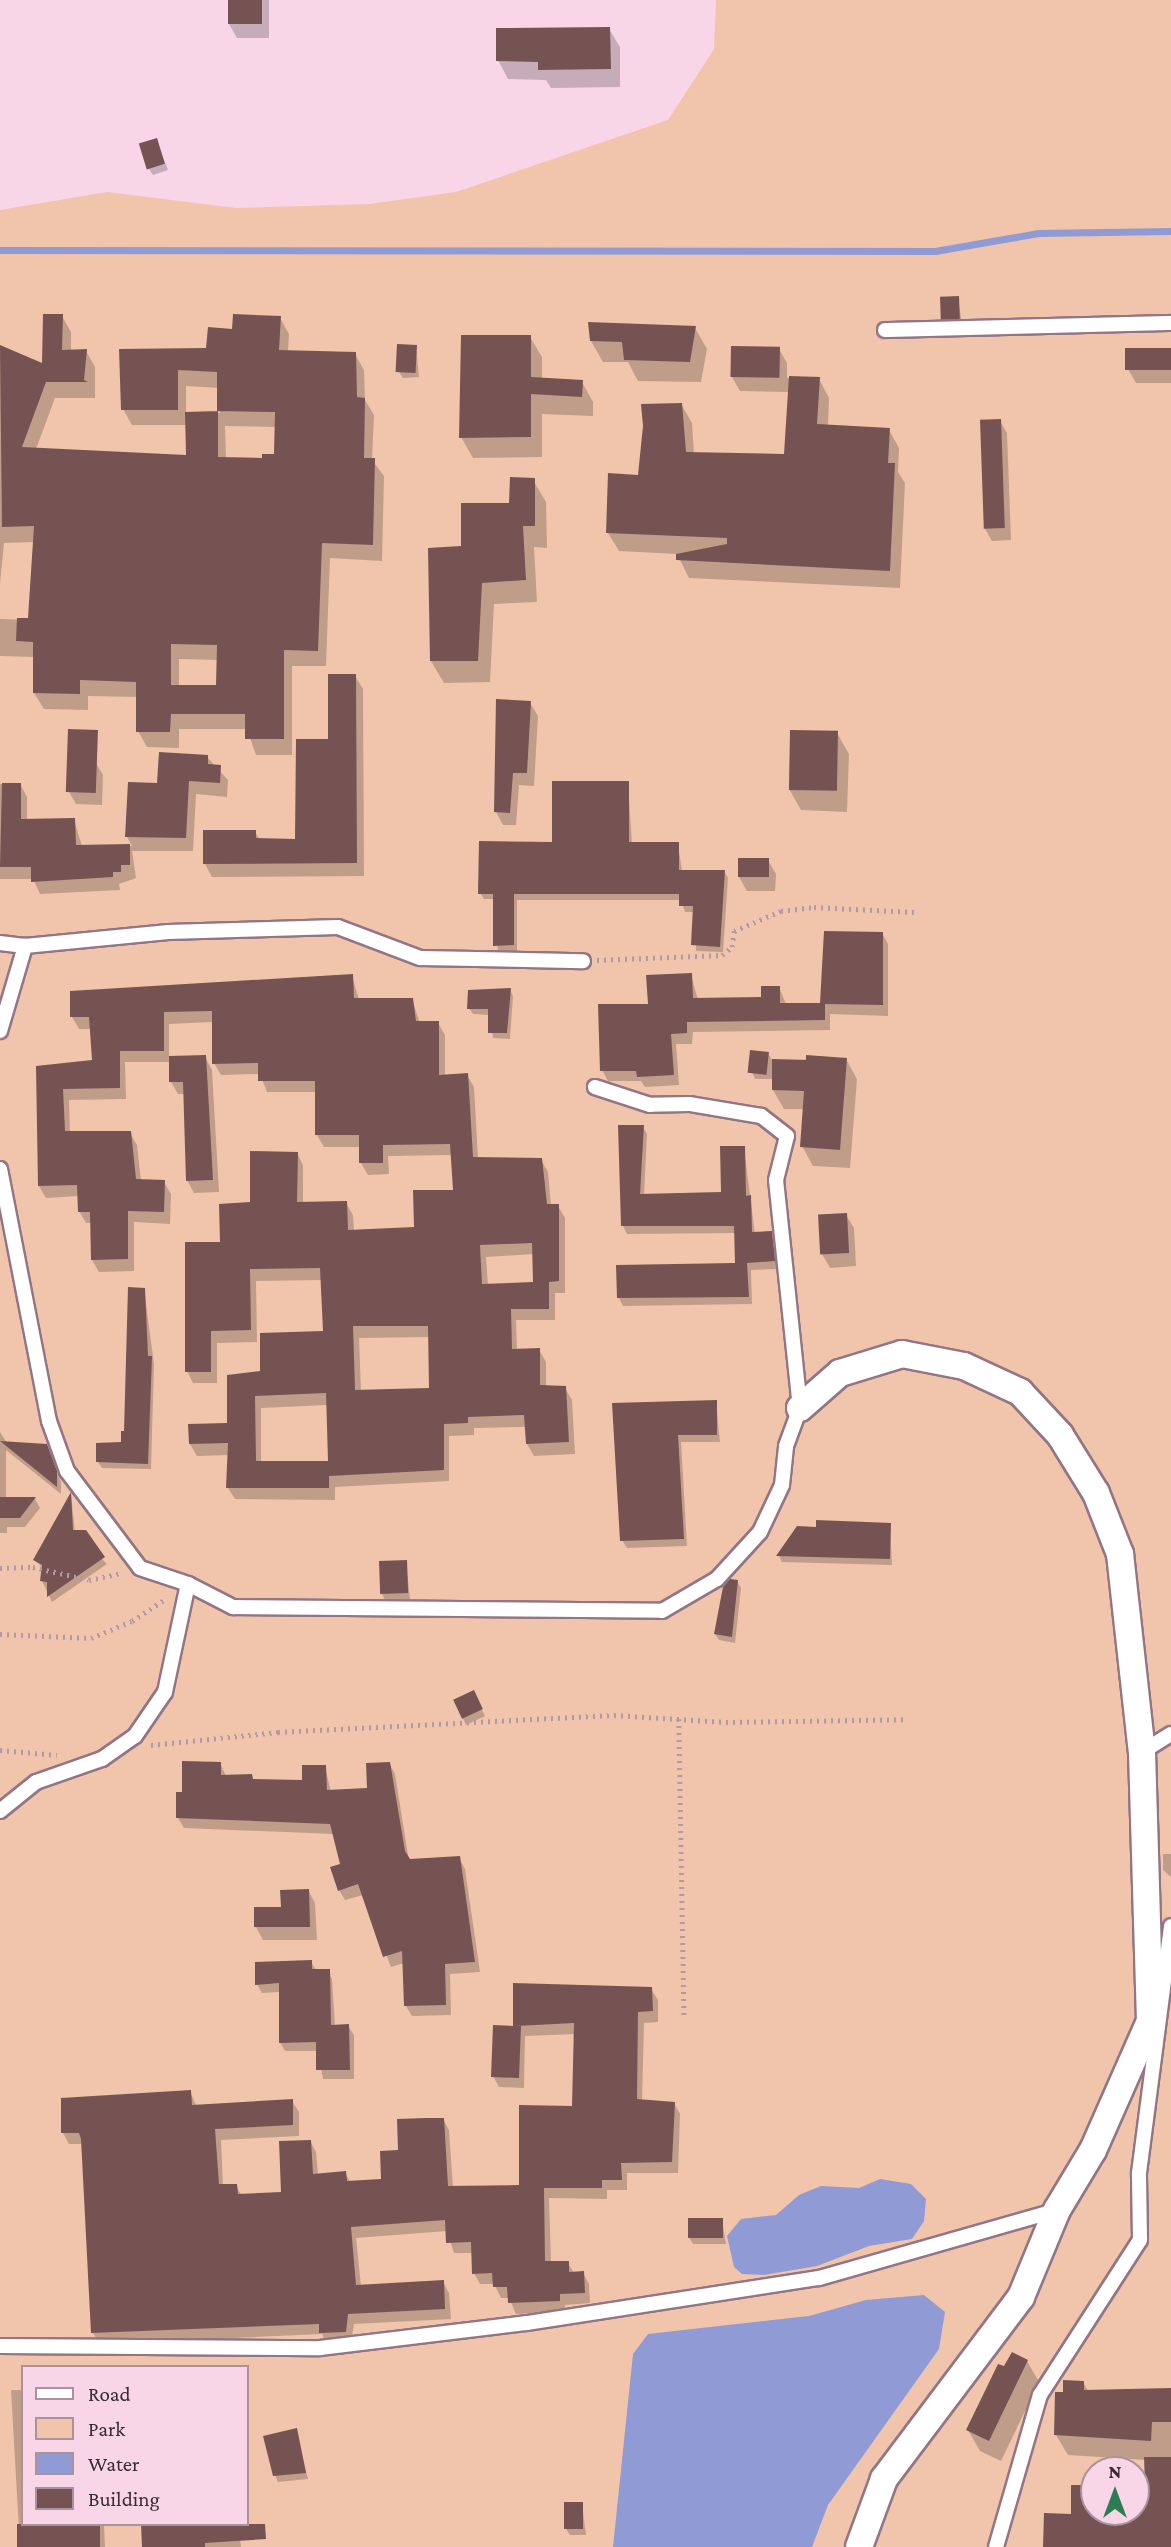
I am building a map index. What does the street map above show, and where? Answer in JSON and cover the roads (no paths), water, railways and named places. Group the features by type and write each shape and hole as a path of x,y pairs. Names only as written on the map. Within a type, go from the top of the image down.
{"street":[{"path":"800,1408 840,1373 902,1354 964,1366 1020,1392 1060,1435 1096,1493 1120,1554 1142,1752 1150,2021 1093,2151 1057,2210 1021,2297 884,2479 859,2547"}],"lane":[{"path":"885,330 1171,323"},
{"path":"0,943 25,946 168,932 338,927 420,958 583,961"},
{"path":"0,1031 25,946"},
{"path":"0,1169 49,1421 68,1471 140,1568 188,1584 233,1607 662,1611 717,1579 760,1532 782,1485 786,1446 800,1408 776,1180 787,1136 761,1116 690,1104 650,1105 595,1087"},
{"path":"0,1811 36,1782 102,1759 135,1737 165,1692 188,1584"},
{"path":"1142,1752 1171,1734"},
{"path":"996,2547 1040,2395 1140,2240 1139,2173 1171,1926"},
{"path":"0,2346 320,2348 527,2323 819,2278 1057,2210"}],"water":[{"path":"880,2179 911,2184 926,2199 924,2221 912,2239 869,2246 817,2266 764,2275 742,2274 734,2267 727,2236 741,2219 776,2215 799,2195 821,2186 859,2188"},
{"path":"924,2295 945,2312 939,2349 828,2505 812,2547 613,2547 633,2354 648,2334 809,2316 866,2300"}],"waterway":[{"path":"0,250 935,251 1038,233 1171,231"}]}
